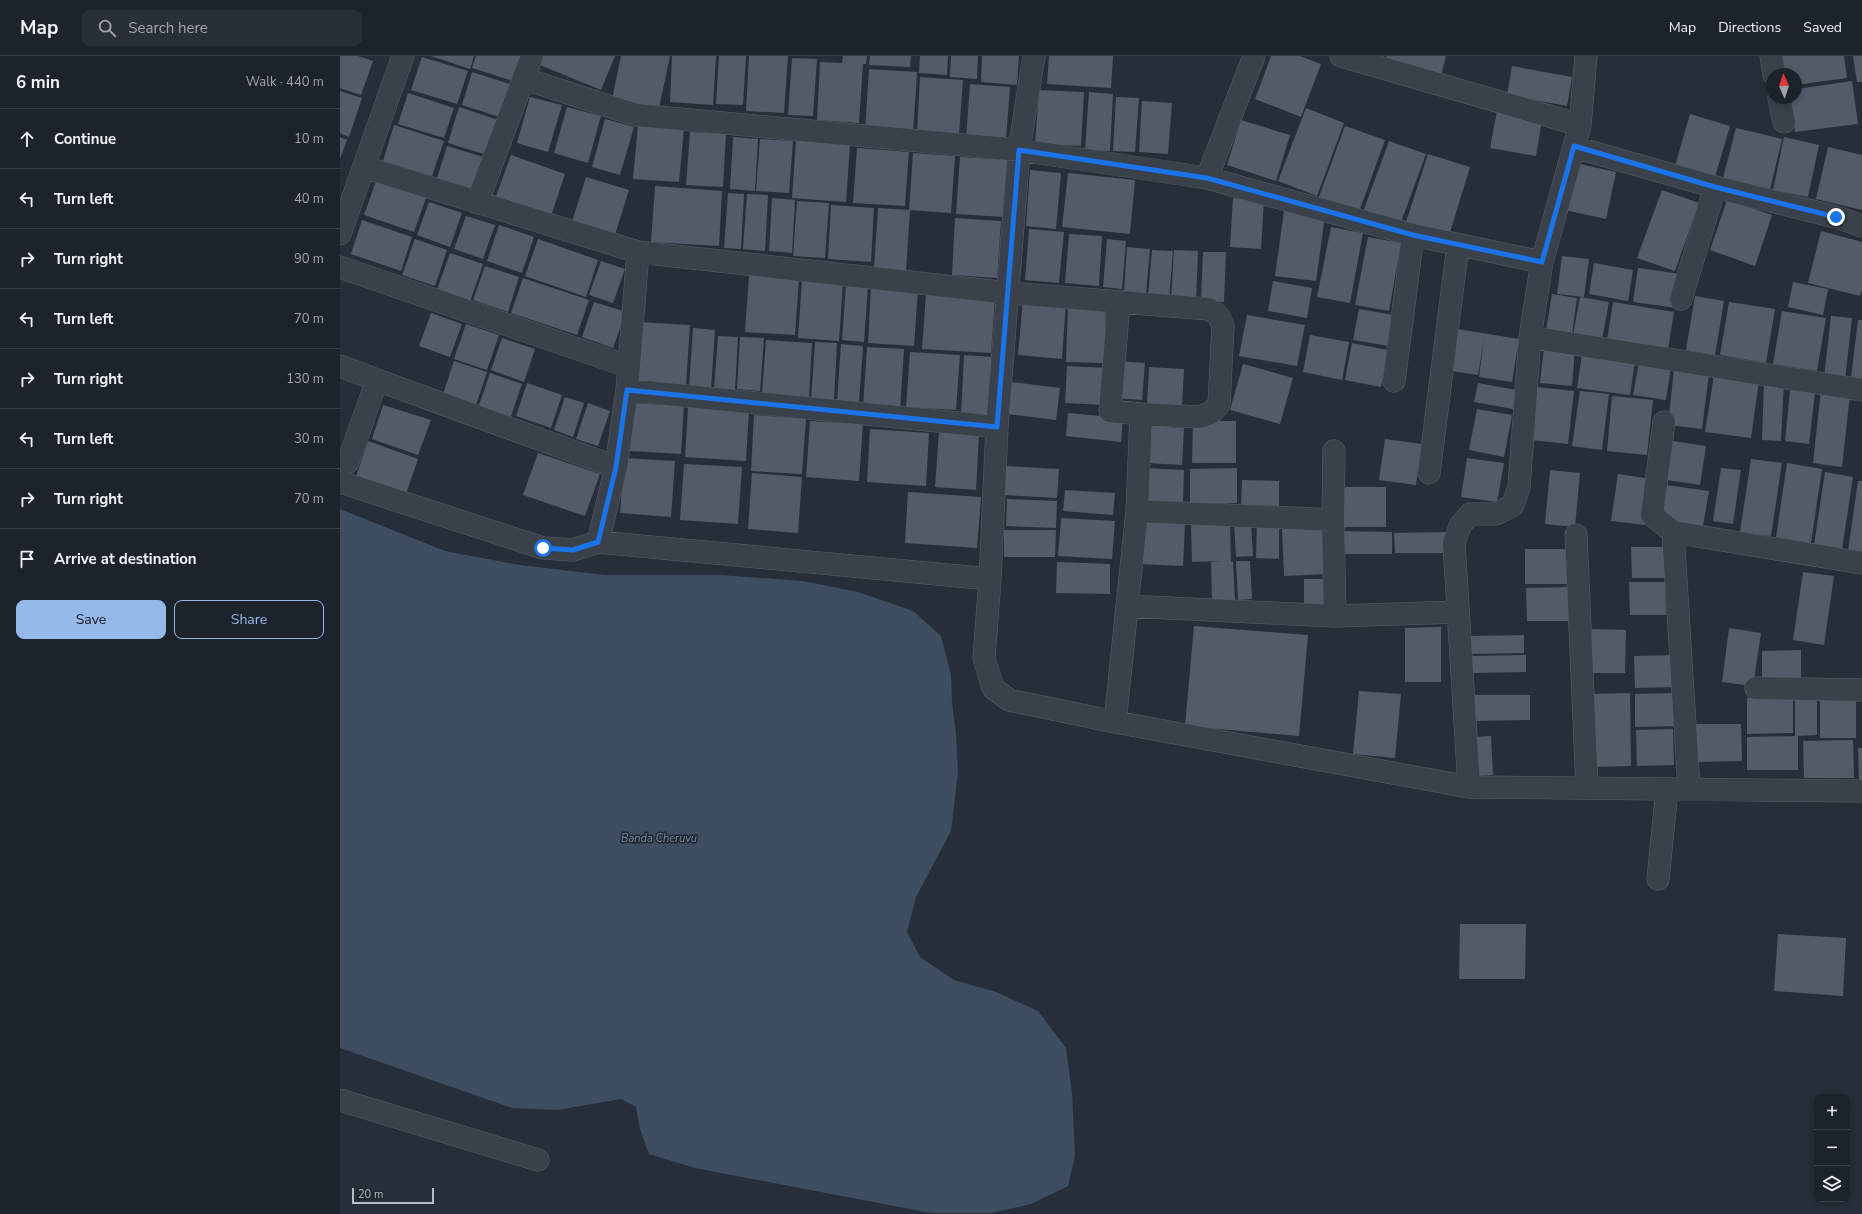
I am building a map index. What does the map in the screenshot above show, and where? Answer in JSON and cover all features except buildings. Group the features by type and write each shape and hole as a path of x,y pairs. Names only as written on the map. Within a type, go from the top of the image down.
{"street":[{"path":"340,234 403,56"},
{"path":"477,203 525,79 532,56"},
{"path":"1034,56 1019,150 1009,293 997,427 990,579 984,658 993,688 1009,700 1115,722 1469,787 1862,791"},
{"path":"1207,178 1254,56"},
{"path":"1341,56 1580,125"},
{"path":"1469,787 1454,543 1460,526 1470,514 1496,514 1513,505 1519,487 1530,337 1542,262 1580,125 1586,56"},
{"path":"1770,56 1773,68"},
{"path":"525,79 636,115 1019,150 1207,178 1413,235 1542,262"},
{"path":"1780,104 1784,122"},
{"path":"1574,146 1715,187 1836,217 1862,226"},
{"path":"364,167 638,252 1009,293 1208,309 1218,314 1223,326 1219,404 1211,413 1199,417 1110,411 1119,302"},
{"path":"1681,299 1715,187"},
{"path":"1394,381 1413,235"},
{"path":"1428,473 1458,245"},
{"path":"598,542 616,467 627,390 627,366 638,252"},
{"path":"340,267 627,366"},
{"path":"1530,337 1862,390"},
{"path":"340,366 616,467"},
{"path":"376,380 344,472 543,548 573,550 598,542 990,579"},
{"path":"627,390 997,427"},
{"path":"1115,722 1137,511 1141,414"},
{"path":"1664,422 1652,515 1673,532 1862,563"},
{"path":"1334,450 1333,520 1335,616"},
{"path":"1137,511 1333,520"},
{"path":"1673,532 1688,789"},
{"path":"1576,535 1588,788"},
{"path":"1127,606 1335,616 1458,612"},
{"path":"1756,688 1862,690"},
{"path":"1658,879 1667,789"},
{"path":"340,1100 538,1160"}],"water":[{"name":"Banda Cheruvu","path":"340,509 445,551 520,565 604,575 720,575 803,581 858,592 913,611 941,636 951,675 958,772 951,831 916,897 907,932 920,957 954,980 996,992 1038,1011 1066,1048 1072,1093 1075,1156 1068,1186 1031,1204 991,1213 931,1213 695,1168 649,1154 640,1129 636,1107 621,1099 557,1110 512,1108 340,1048"}],"route":[{"path":"543,548 573,550 598,542 616,467 627,390 997,427 1009,293 1019,150 1207,178 1413,235 1542,262 1574,146 1715,187 1836,217"}]}
